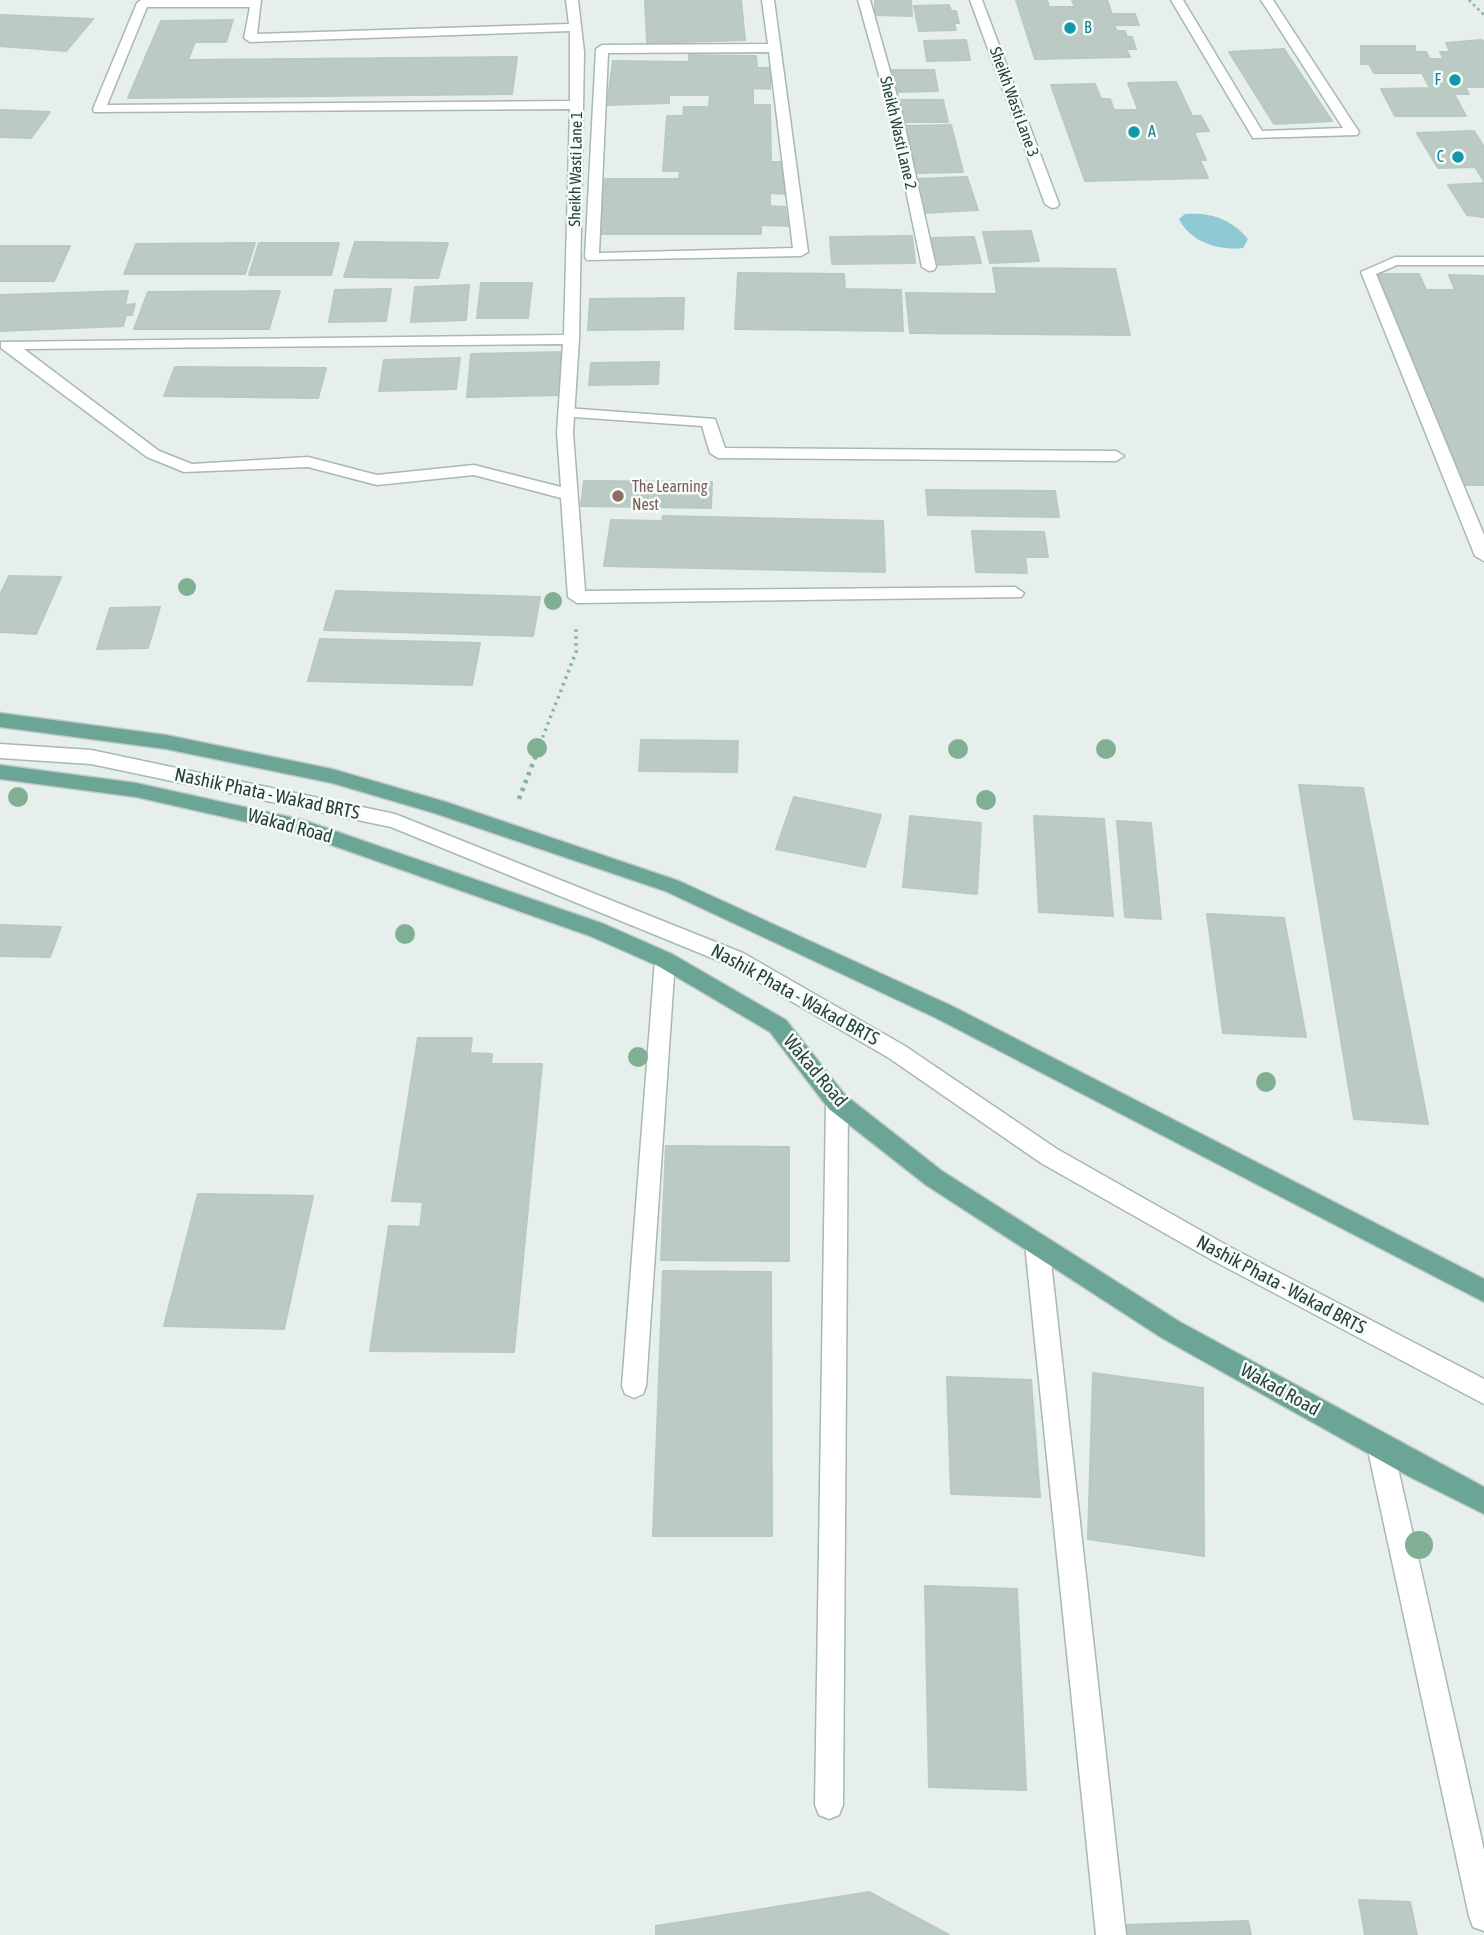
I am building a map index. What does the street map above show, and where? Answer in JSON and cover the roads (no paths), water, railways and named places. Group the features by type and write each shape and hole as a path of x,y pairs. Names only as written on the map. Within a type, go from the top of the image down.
{"main road":[{"path":"0,720 166,742 332,776 508,829 672,886 944,1012 1484,1291"},
{"name":"Wakad Road","path":"0,772 136,790 303,827 597,930 665,960 778,1026 837,1102 934,1178 1171,1330 1380,1446 1484,1500"}],"street":[{"name":"Sheikh Wasti Lane 1","path":"572,0 578,50 571,339 565,433 577,597 1015,593"},
{"path":"573,257 801,252 768,0"},
{"name":"Sheikh Wasti Lane 2","path":"864,0 896,114 929,267"},
{"name":"Sheikh Wasti Lane 3","path":"976,0 1052,204"},
{"path":"1177,0 1258,135 1353,132 1267,0"},
{"path":"575,27 250,38 257,4 143,3 99,109 577,105"},
{"path":"578,50 774,48"},
{"path":"592,257 602,49"},
{"path":"1484,261 1395,261 1368,272 1484,556"},
{"path":"4,345 571,339"},
{"path":"4,345 153,454 190,469 308,462 377,480 474,470 569,495"},
{"path":"566,413 709,422 718,453 1116,456"},
{"name":"Nashik Phata - Wakad BRTS","path":"0,751 91,757 395,821 736,959 897,1052 1049,1156 1220,1253 1484,1392"},
{"path":"634,1386 665,960"},
{"path":"829,1805 837,1102"},
{"path":"1037,1244 1111,1935"},
{"path":"1380,1446 1484,1916"}],"water":[{"path":"1185,214 1220,218 1235,226 1248,239 1243,248 1234,249 1206,243 1190,234 1184,227 1179,219"}],"place":[{"name":"B","path":"1070,28"},
{"name":"F","path":"1455,80"},
{"name":"A","path":"1134,132"},
{"name":"C","path":"1458,157"},
{"name":"The Learning Nest","path":"618,496"}]}
